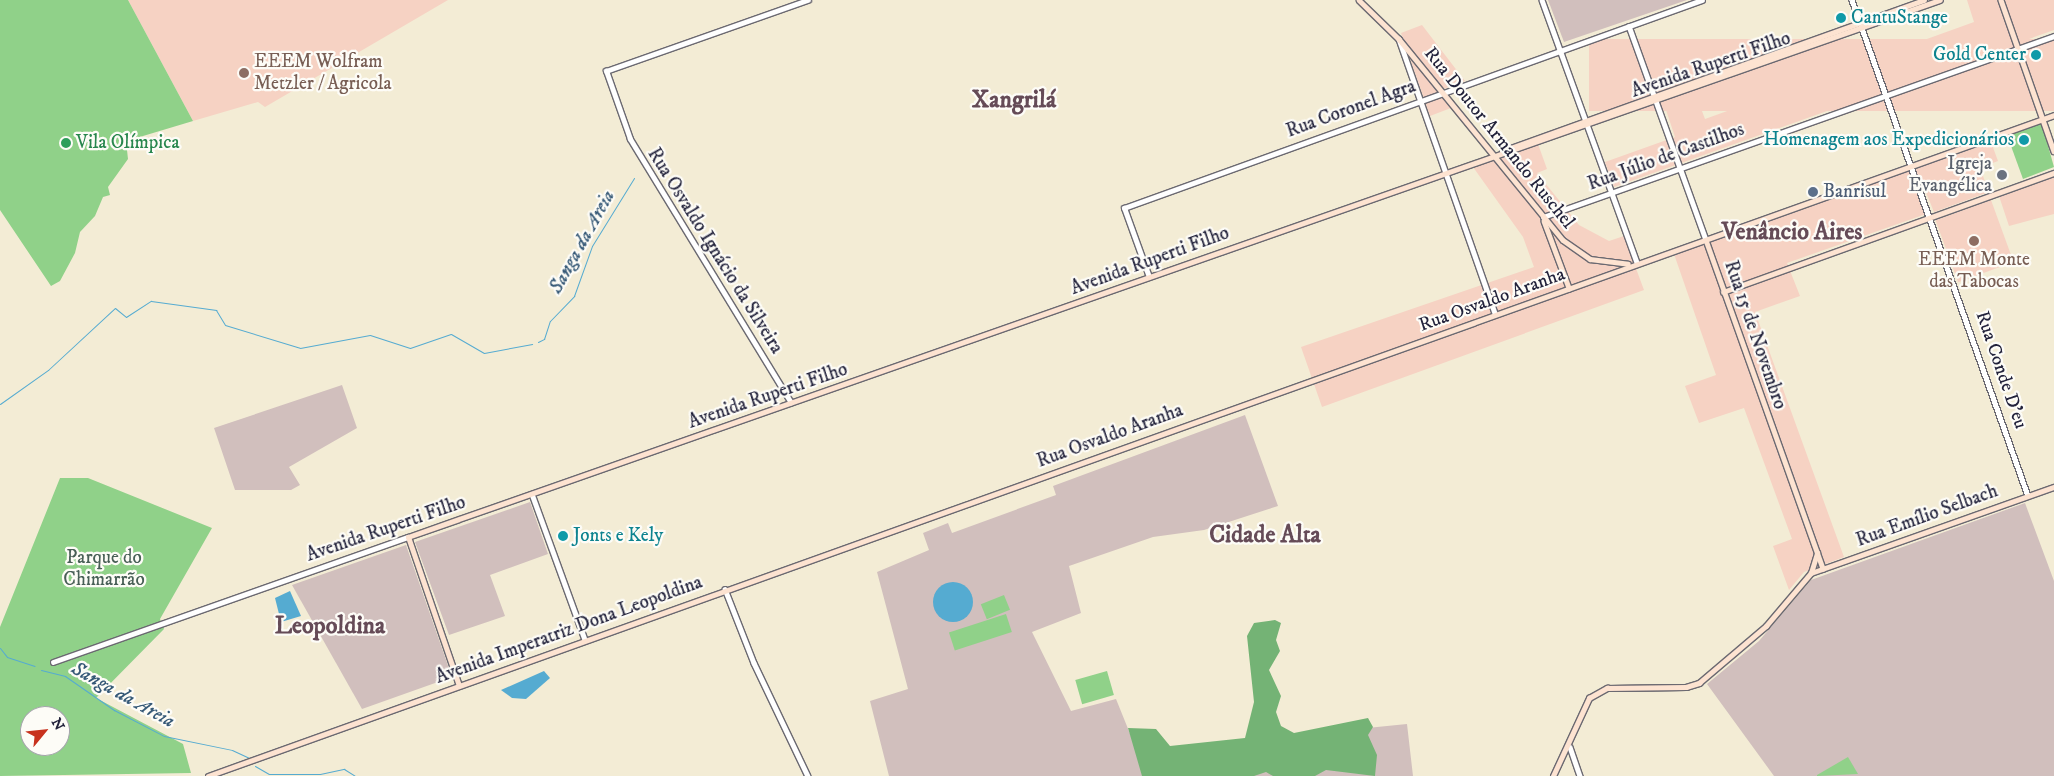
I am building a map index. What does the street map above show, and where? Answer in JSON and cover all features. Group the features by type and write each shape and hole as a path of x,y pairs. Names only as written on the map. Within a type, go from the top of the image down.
{"main road":[{"name":"Rua Doutor Armando Ruschel","path":"1359,0 1399,39 1492,156 1543,217 1577,252 1611,264 1634,264"},
{"name":"Avenida Ruperti Filho","path":"1861,25 1924,0"},
{"name":"Avenida Ruperti Filho","path":"408,537 1149,278 1861,25 1940,0"},
{"path":"2001,0 2054,151"},
{"name":"Rua Osvaldo Aranha","path":"940,513 1495,313 1706,240 2054,115"},
{"path":"1724,292 2054,173"},
{"path":"1543,217 1569,288"},
{"name":"Rua 15 de Novembro","path":"1706,240 1823,569"},
{"path":"1611,264 1613,272"},
{"name":"Rua Emílio Selbach","path":"1811,573 2054,487"},
{"name":"Avenida Imperatriz Dona Leopoldina","path":"208,776 940,513"},
{"path":"408,537 459,686"},
{"path":"1553,776 1570,747 1582,710 1598,691 1686,687 1699,682 1751,642 1811,573 1817,553"}],"street":[{"name":"Rua Osvaldo Ignácio da Silveira","path":"791,403 630,139 606,71 808,0"},
{"path":"1542,0 1612,193 1634,264"},
{"name":"Rua Coronel Agra","path":"1149,278 1124,208 1702,0"},
{"name":"Rua Conde D'eu","path":"1852,0 2028,496"},
{"name":"Rua 15 de Novembro","path":"1630,26 1706,240"},
{"name":"Rua Júlio de Castilhos","path":"1543,217 2054,36"},
{"path":"1399,39 1495,313"},
{"path":"532,494 585,640"},
{"name":"Avenida Ruperti Filho","path":"53,662 408,537"},
{"path":"726,590 757,671 808,776"},
{"path":"1570,747 1580,776"}],"shaded area":[{"name":"EEEM Wolfram Metzler / Agricola","path":"128,0 448,0 265,107 258,102 193,121"},
{"path":"1548,0 1687,0 1564,42"},
{"path":"1967,0 2054,0 2054,30 1614,187 1605,162 1675,137 1663,101 1694,90 1705,119 1974,22"},
{"path":"1422,25 1465,81 1438,91 1451,108 1430,116 1401,33"},
{"path":"1589,39 2054,39 2054,111 1589,111"},
{"path":"1991,142 1998,161 1980,168 1989,192 1934,212 1925,190 1918,193 1926,214 1787,263 1800,296 1755,312 1844,557 1804,572 1789,590 1773,546 1792,539 1744,408 1699,423 1685,386 1716,375 1674,254"},
{"path":"1538,144 1547,169 1537,173 1579,225 1609,241 1624,236 1644,290 1322,407 1301,347 1534,267 1523,237 1473,167"},
{"path":"2054,177 2054,214 2009,226 1999,196"},
{"name":"EEEM Monte das Tabocas","path":"1991,200 2014,262 1958,282 1936,220"},
{"path":"342,385 357,428 289,467 300,485 291,490 235,490 214,428"},
{"path":"1245,415 1278,506 1204,530 1153,537 1069,566 1081,613 1032,632 1071,711 1116,699 1137,751 1407,724 1413,776 889,776 870,701 908,689 877,572 929,550 923,533 948,523 952,533 1056,495 1053,486"},
{"path":"530,502 548,554 490,575 505,616 449,635 415,542"},
{"path":"2025,503 2054,581 2054,776 1774,776 1707,684 1759,641 1811,580"},
{"path":"406,545 452,677 362,709 292,585"}],"green space":[{"name":"Vila Olímpica","path":"0,0 128,0 193,121 133,139 127,150 128,159 108,187 110,195 103,197 95,216 80,232 75,253 60,281 51,286 0,210"},
{"path":"2041,121 2054,167 2023,179 2007,135"},
{"name":"Parque do Chimarrão","path":"60,478 88,478 212,528 160,619 164,629 96,698 183,744 191,773 0,776 0,627"},
{"path":"1004,595 1010,610 987,619 981,604"},
{"path":"1006,614 1012,632 955,651 949,633"},
{"path":"1275,620 1281,623 1276,640 1280,651 1269,670 1281,696 1276,712 1281,726 1294,733 1368,718 1373,727 1368,735 1377,755 1375,776 1326,770 1315,776 1273,776 1266,772 1254,776 1142,776 1128,728 1156,729 1170,746 1245,738 1254,702 1247,636 1254,623"},
{"path":"1107,671 1114,695 1082,704 1075,680"},
{"path":"1848,757 1858,774 1817,776 1817,775"}],"water":[{"path":"953,582 967,588 973,602 967,616 953,622 939,616 933,602 939,588"},
{"path":"290,591 301,616 281,622 275,598"},
{"path":"544,671 550,678 526,699 512,698 501,690"}],"waterway":[{"name":"Sanga da Areia","path":"538,342 544,339 550,321 574,296 592,246 634,178"},
{"name":"Sanga da Areia","path":"0,404 48,370 115,308 126,317 151,301 216,310 225,325 300,348 370,335 410,348 451,334 484,353 532,344"},
{"name":"Sanga da Areia","path":"0,648 7,657 35,666"},
{"name":"Sanga da Areia","path":"41,670 65,676 114,710 164,736 232,750 249,758"},
{"name":"Sanga da Areia","path":"255,766 269,774 320,774 344,769 355,776"}],"place":[{"name":"CantuStange","path":"1841,18"},
{"name":"Gold Center","path":"2036,55"},
{"name":"EEEM Wolfram Metzler / Agricola","path":"244,73"},
{"name":"Homenagem aos Expedicionários","path":"2024,140"},
{"name":"Vila Olímpica","path":"66,143"},
{"name":"Igreja Evangélica","path":"2002,175"},
{"name":"Banrisul","path":"1813,192"},
{"name":"EEEM Monte das Tabocas","path":"1974,241"},
{"name":"Jonts e Kely","path":"563,536"}],"district":[{"name":"Xangrilá","path":"1014,101"},
{"name":"Venâncio Aires","path":"1792,233"},
{"name":"Cidade Alta","path":"1265,536"},
{"name":"Leopoldina","path":"330,627"}]}
